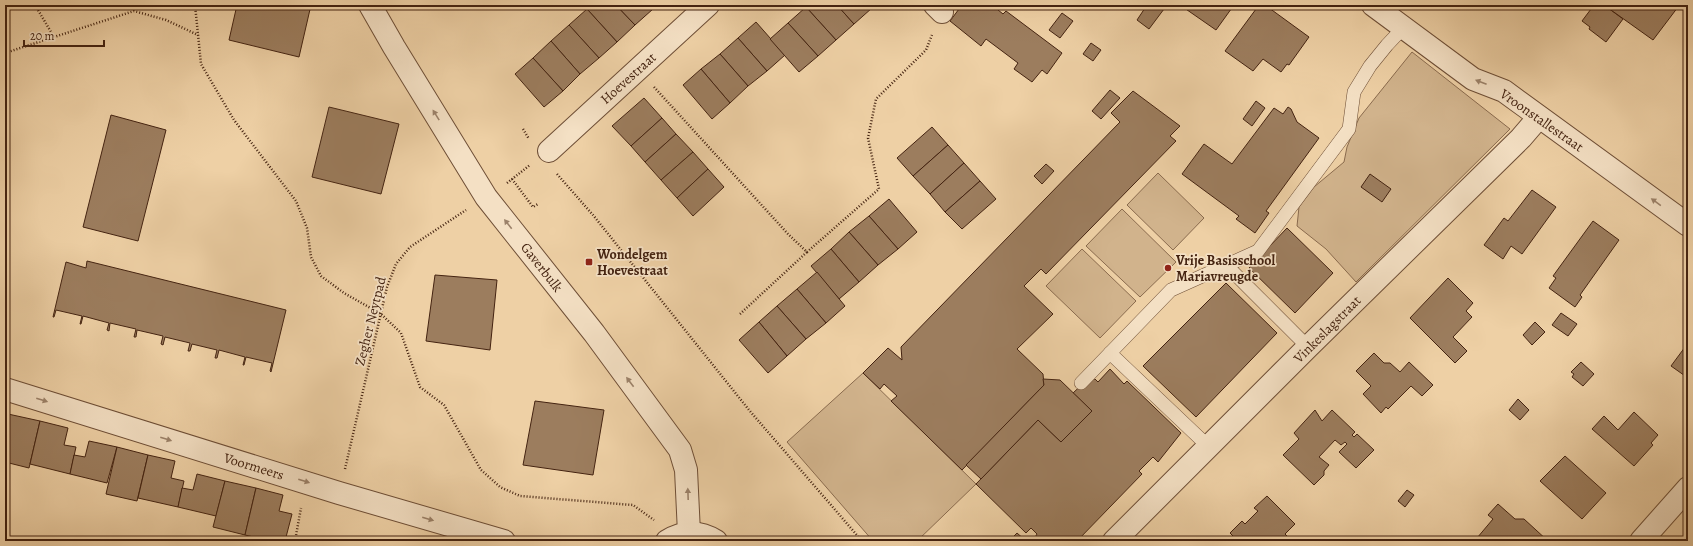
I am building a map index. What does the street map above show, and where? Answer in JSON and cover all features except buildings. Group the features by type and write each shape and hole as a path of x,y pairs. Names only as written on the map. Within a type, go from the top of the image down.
{"street":[{"name":"Gaverbulk","path":"370,5 486,197 594,333 680,450 686,470 677,537"},
{"name":"Hoevestraat","path":"545,154 708,5"},
{"name":"Vroonstallestraat","path":"1373,5 1474,79 1504,91 1688,225"},
{"name":"Vinkeslagstraat","path":"1114,541 1308,347 1521,138 1539,117"},
{"name":"Voormeers","path":"5,389 339,493 504,541"},
{"path":"1641,541 1688,488"},
{"path":"677,537 705,535 716,541"}],"lane":[{"path":"1081,383 1171,290 1258,251 1349,130 1354,92 1370,66 1404,27"},
{"path":"1226,265 1308,347"},
{"path":"1110,353 1209,447"}],"path":[{"path":"35,5 54,37"},
{"path":"195,5 201,64 234,120 296,201 306,228 311,257 321,276 344,293 381,314 401,333 420,386 444,405 481,470 500,487 520,496 633,505 677,537"},
{"path":"740,314 807,252 879,189 868,138 876,99 926,50 939,9"},
{"path":"5,53 134,11 166,20 198,35"},
{"path":"638,69 788,234 807,252"},
{"path":"545,154 748,410 862,541"},
{"name":"Zegher Neytpad","path":"339,493 387,287 396,264 410,247 486,197 545,154"},
{"path":"512,179 533,207 538,204"},
{"path":"295,541 306,482"}],"shaded area":[{"path":"1412,52 1510,129 1356,282 1326,249 1297,226 1299,207 1314,187 1344,162 1347,147 1359,118"},
{"path":"1158,173 1204,218 1173,250 1127,205"},
{"path":"1122,209 1176,262 1140,297 1086,246"},
{"path":"1082,249 1136,301 1100,338 1046,286"},
{"path":"863,373 976,484 917,541 873,541 787,442"}],"place":[{"name":"Wondelgem Hoevestraat","path":"589,262"},
{"name":"Vrije Basisschool Mariavreugde","path":"1168,268"}]}
